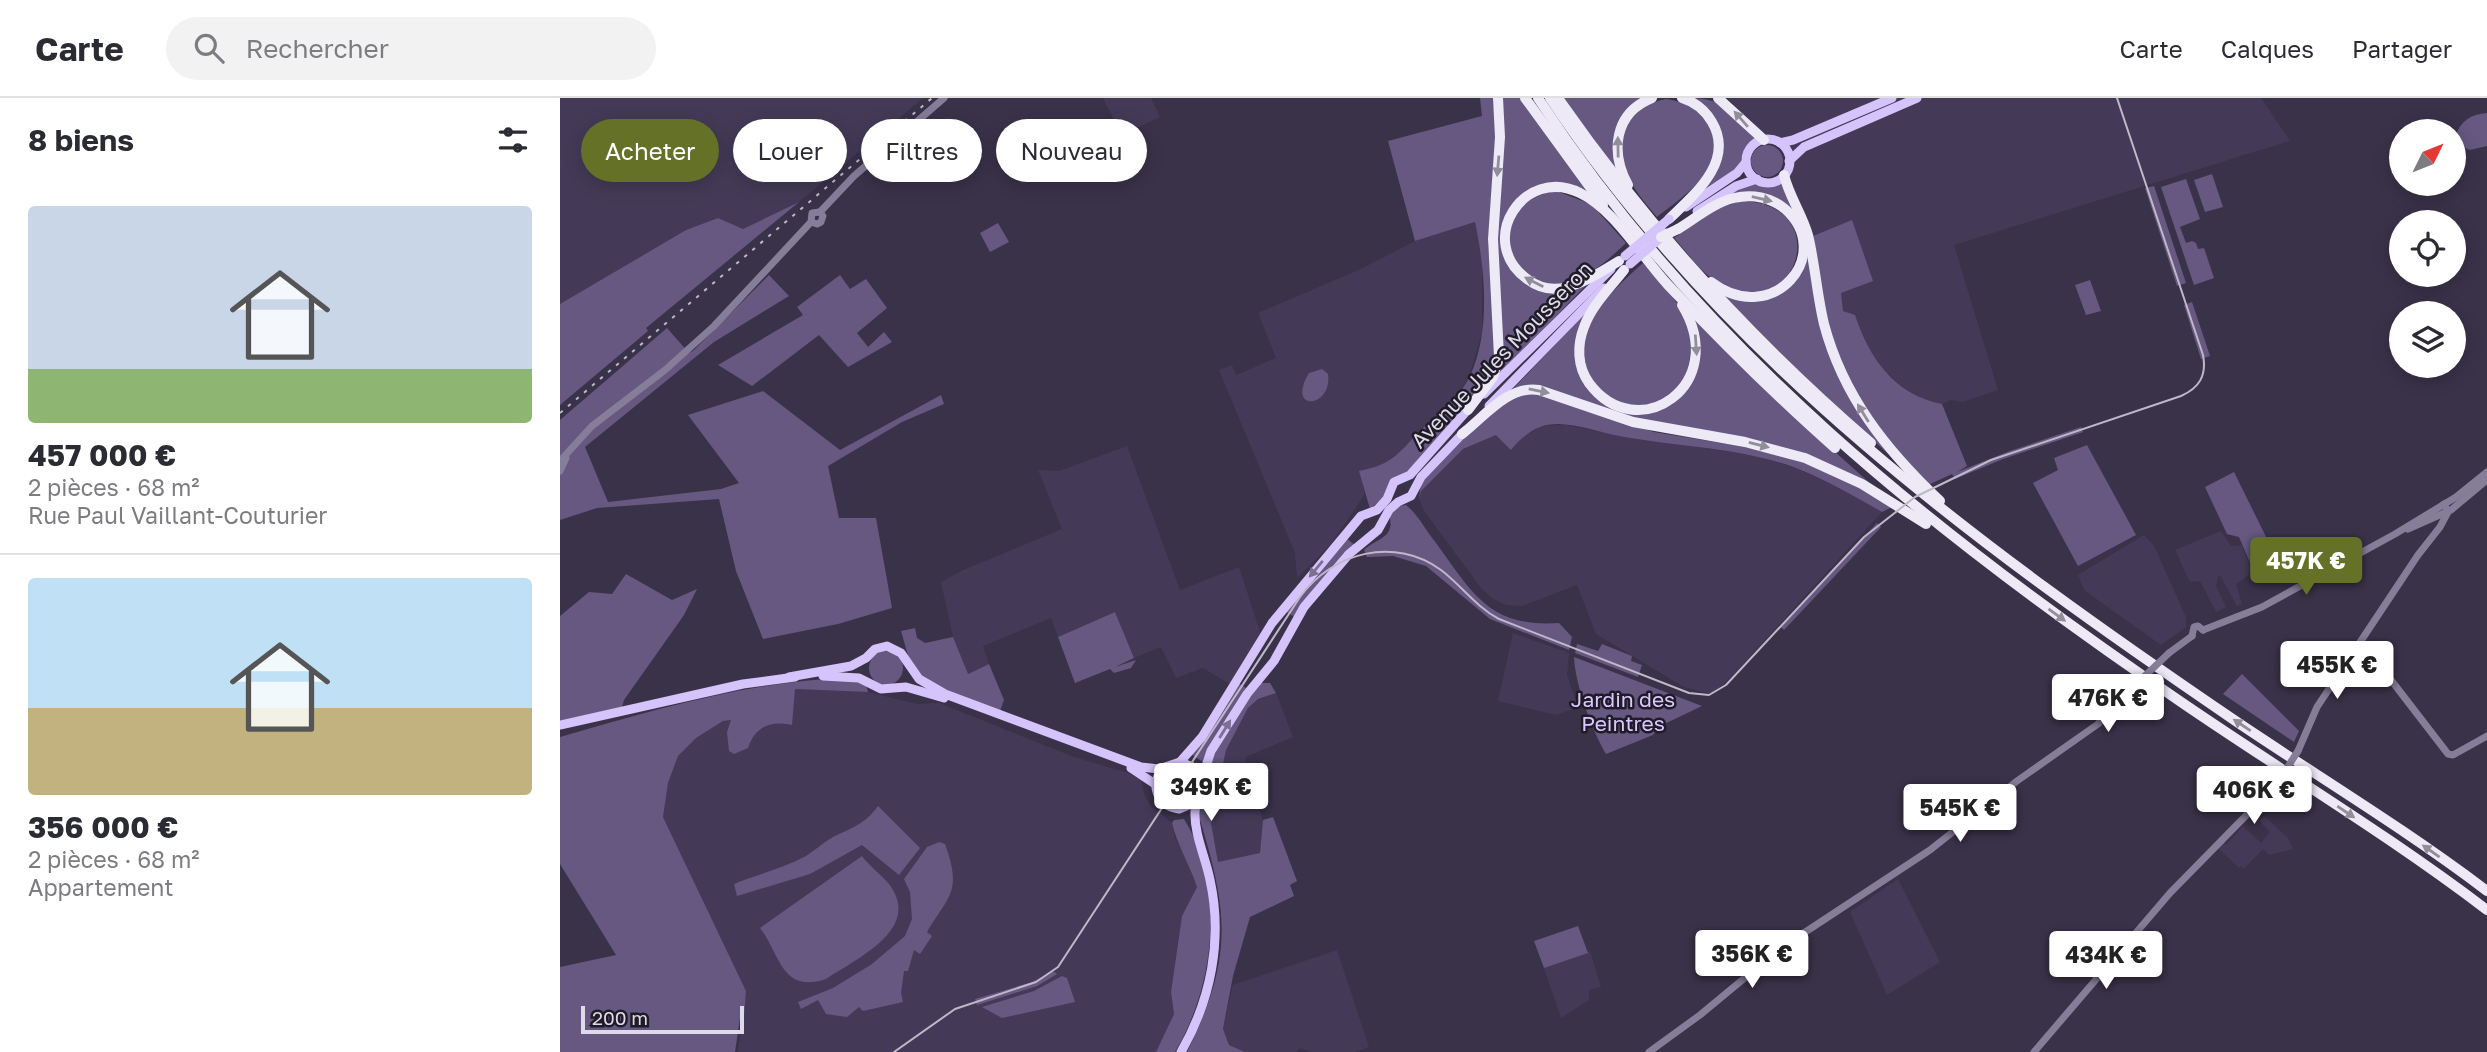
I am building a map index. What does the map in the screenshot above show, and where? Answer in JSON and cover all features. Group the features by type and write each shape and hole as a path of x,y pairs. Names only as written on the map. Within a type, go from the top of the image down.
{"highway":[{"path":"1468,410 1490,381 1499,356 1493,239 1500,137 1498,98"},
{"path":"1525,98 1619,227 1667,284 1752,371 1810,426 1934,529 2002,575"},
{"path":"1538,98 1634,229 1738,345 1860,461 2002,575 2138,673 2405,852 2487,911"},
{"path":"1550,98 1594,162 1705,296 1757,349 1880,459 2026,574 2138,654 2487,891"},
{"path":"1558,98 1641,206 1740,320 1808,387 2026,574"},
{"path":"1641,206 1621,171 1618,137 1621,125 1630,112 1652,98"},
{"path":"1661,237 1674,225 1709,176 1718,149 1716,132 1709,117 1699,107 1682,98"},
{"path":"1718,98 1764,139"},
{"path":"1784,175 1807,231 1824,323 1842,373 1861,411 1882,441 1940,501"},
{"path":"1619,227 1584,195 1568,188 1550,187 1533,193 1519,203 1509,218 1505,236 1508,255 1514,267 1529,281 1544,288 1559,289 1579,283 1625,263"},
{"path":"1674,225 1720,203 1753,197 1767,199 1782,206 1796,221 1802,236 1802,256 1795,275 1780,290 1765,297 1750,298 1728,293 1688,262"},
{"path":"1625,263 1588,316 1579,348 1581,366 1589,382 1599,394 1620,406 1644,409 1663,404 1681,391 1692,373 1697,356 1695,334 1686,313 1667,284"},
{"path":"1462,435 1513,393 1528,389 1539,390 1633,422 1745,442 1805,458 1862,484 1934,529"}],"main road":[{"path":"1625,263 1735,175 1746,162 1751,148 1764,139 1780,143 1793,141 1904,98"},
{"path":"1674,225 1736,186 1757,179 1772,182 1784,175 1789,161 1804,147 1891,102 1917,98"},
{"path":"1780,143 1787,152 1789,161"},
{"path":"1746,162 1749,172 1757,179"},
{"path":"1625,263 1661,237"},
{"name":"Avenue Jules Mousseron","path":"1405,478 1468,410 1625,263"},
{"name":"Avenue Jules Mousseron","path":"1414,487 1625,263"},
{"path":"560,725 743,684 844,668 866,658 876,649 889,646 901,653 919,679 945,694 1125,762 1145,768 1163,768 1180,762 1205,733 1275,619 1363,514 1372,512 1384,503 1395,480 1405,478 1414,487 1411,496 1389,510 1378,530 1349,554 1302,610 1264,676 1256,683 1204,765 1202,791 1196,802 1195,817 1214,903 1214,953 1203,1005 1181,1052"},
{"path":"1392,491 1401,500"},
{"path":"1372,512 1378,516 1380,523"},
{"path":"1359,521 1363,532 1373,533"},
{"path":"1275,619 1286,620 1293,629"},
{"path":"866,658 864,671 868,681"},
{"path":"897,687 905,677 907,664"},
{"path":"1242,671 1247,681 1256,683"},
{"path":"789,677 833,676 868,681 881,689 897,687 956,702 1145,775 1155,784 1161,801 1168,807 1179,809 1196,802"},
{"path":"560,731 666,701"},
{"path":"1180,762 1192,766 1202,779"},
{"path":"1155,784 1163,768"},
{"path":"1179,809 1201,844"}],"street":[{"path":"560,461 596,423 703,337 811,222 821,222 823,217 820,212 858,171 944,98"},
{"path":"560,471 573,445"},
{"path":"2034,1052 2155,910 2233,825 2276,785 2298,751 2317,707 2418,555 2440,527 2446,508 2487,472"},
{"path":"1649,1052 1700,1015 1776,952 1934,847 2017,781 2101,722 2169,653 2192,636 2200,638 2203,630 2262,607 2475,492 2487,480"},
{"path":"2361,641 2448,754 2451,755 2487,736"}],"shaded area":[{"path":"560,98 923,98 898,119 861,119 861,150 847,162 847,119 733,119 733,182 823,182 799,202 743,229 718,218 686,230 560,304"},
{"path":"1103,98 1151,98 1160,117 1147,123 1147,119 1114,119"},
{"path":"1728,98 2261,98 2290,141 1954,245 1998,390 1963,402 1951,400 1942,404 1923,400 1899,384 1876,363 1864,343 1855,315 1843,311 1841,293 1852,221 1813,236 1789,179 1792,164 1786,144 1753,127"},
{"path":"1475,222 1482,253 1482,333 1469,377 1448,406 1394,459 1378,467 1360,471 1365,494 1331,544 1297,578 1295,553 1219,370 1232,365 1236,375 1276,358 1258,313 1361,269 1415,241"},
{"path":"1566,425 1621,436 1759,456 1798,469 1848,492 1882,512 1733,675 1712,694 1684,687 1596,634 1577,585 1522,606 1506,605 1492,598 1481,588 1424,511 1419,499 1420,491 1463,449 1496,435 1518,440 1541,426"},
{"path":"1127,446 1180,590 1239,567 1261,635 1241,665 1233,686 1203,668 1176,678 1161,647 1134,658 1115,612 1058,637 1051,618 983,646 989,664 967,674 953,637 941,582 963,570 1062,529 1038,470 1059,471"},
{"path":"2221,531 2231,546 2241,545 2251,567 2249,575 2236,584 2242,604 2237,606 2220,575 2218,576 2216,586 2226,607 2216,612 2200,581 2190,582 2175,550"},
{"path":"2144,535 2154,546 2186,617 2186,627 2161,645 2084,590 2078,575"},
{"path":"1513,633 1569,653 1567,675 1578,707 1556,715 1498,701"},
{"path":"795,689 868,692 917,704 939,703 1074,757 1128,773 1141,780 1150,805 1172,823 1175,838 1189,863 1197,887 1182,916 1171,992 1174,1014 1156,1052 738,1052 746,991 663,817 668,783 678,756 696,738 723,721"},
{"path":"1276,693 1293,737 1246,757 1245,770 1263,820 1260,853 1218,863 1211,823 1226,750 1248,708 1258,699"},
{"path":"2264,816 2288,838 2293,849 2269,855 2263,849 2244,869 2241,866 2239,868 2217,847 2222,842 2226,845 2243,826 2261,843 2270,832 2259,821"},
{"path":"1898,879 1940,962 1887,995 1850,912"},
{"path":"1337,950 1369,1047 1355,1052 1313,1052 1299,1048 1297,1052 1245,1052 1229,1045 1223,1029 1233,985"},
{"path":"1590,951 1601,987 1589,990 1589,1000 1561,1018 1544,968"}],"green space":[{"path":"1480,98 1493,98 1496,130 1488,244 1496,350 1488,379 1479,391 1387,495 1370,509 1359,471 1381,465 1396,455 1461,391 1477,358 1484,300 1475,222 1415,241 1388,141 1482,116"},
{"path":"1500,98 1521,98 1590,193 1581,190 1526,194 1502,246 1530,285 1587,284 1497,378 1495,261"},
{"path":"1562,98 1647,98 1621,122 1620,176"},
{"path":"1690,98 1721,104 1755,139 1746,148 1738,168 1701,191 1721,137"},
{"path":"1666,99 1689,106 1703,117 1714,138 1715,152 1711,165 1702,178 1657,217 1629,178 1621,147 1627,125 1634,116 1643,108"},
{"path":"2487,113 2487,146 2470,150 2466,148 2466,121"},
{"path":"1767,145 1778,150 1783,161 1778,172 1767,177 1756,172 1751,161 1756,150"},
{"path":"2212,174 2223,207 2205,212 2194,180"},
{"path":"2186,179 2200,219 2180,227 2186,243 2192,241 2198,249 2204,248 2214,278 2194,285 2161,187"},
{"path":"1782,181 1799,218 1779,201 1730,197 1731,192 1754,183 1770,186"},
{"path":"2154,186 2186,283 2177,286 2145,188"},
{"path":"1556,191 1591,204 1626,243 1593,271 1569,282 1548,284 1531,277 1518,265 1511,248 1510,230 1517,213 1532,199"},
{"path":"1740,201 1771,207 1789,221 1797,240 1795,261 1785,279 1767,291 1744,293 1716,281 1699,267 1674,238 1716,209"},
{"path":"799,202 646,328 648,331 560,405 560,304 686,230 718,218 743,229"},
{"path":"1852,220 1873,281 1841,293 1843,311 1855,315 1868,346 1886,372 1911,392 1942,404 1967,466 1957,472 2081,427 2083,432 2003,459 1955,479 1952,474 1928,485 1900,456 1875,424 1853,390 1837,353 1826,310 1813,236"},
{"path":"998,223 1009,242 990,252 980,233"},
{"path":"1805,241 1825,336 1887,453 1768,344 1722,293 1758,299 1770,298 1779,293 1792,274"},
{"path":"1643,263 1672,296 1685,318 1690,350 1683,380 1674,392 1662,401 1647,405 1629,405 1615,401 1595,383 1588,371 1584,344 1586,331 1597,310"},
{"path":"769,275 789,296 714,342 585,447 608,502 721,489 739,483 688,415 763,391 840,450 941,395 944,404 902,422 828,466 839,518 876,518 892,608 838,624 763,639 736,571 719,499 597,508 560,520 560,420 667,328 689,353 694,350"},
{"path":"840,275 850,289 866,279 887,308 857,333 868,347 884,332 892,342 848,367 819,335 752,386 718,365 803,315 797,307"},
{"path":"2090,280 2101,311 2086,315 2075,285"},
{"path":"2192,302 2210,356 2201,359 2184,305"},
{"path":"1589,309 1577,356 1599,397 1650,410 1682,389 1696,374 1700,358 1691,316 1778,401 1872,485 1813,459 1645,423 1551,391 1512,390"},
{"path":"1322,369 1328,374 1328,385 1324,394 1318,399 1306,400 1303,386 1309,373"},
{"path":"1535,392 1654,432 1764,450 1801,461 1873,494 1892,507 1882,512 1818,478 1774,461 1559,424 1536,429 1511,450 1496,435 1463,449 1421,491 1419,499 1421,483 1472,428 1503,405"},
{"path":"2087,445 2136,535 2078,566 2033,483 2058,470 2054,458"},
{"path":"2234,472 2277,559 2254,572 2239,537 2227,534 2205,487"},
{"path":"1406,505 1469,588 1482,601 1496,612 1513,619 1534,623 1559,623 1572,637 1569,650 1490,619 1426,566 1393,556 1367,557 1364,550 1388,533 1389,515 1398,506"},
{"path":"1877,523 1881,527 1784,630 1781,627"},
{"path":"1346,538 1356,546 1296,618 1285,611"},
{"path":"626,574 672,600 697,589 684,615 624,700 622,707 560,721 560,616 589,592 612,594"},
{"path":"1115,612 1134,658 1115,667 1136,660 1131,668 1114,673 1110,669 1075,683 1058,637"},
{"path":"915,628 917,638 925,643 953,637 968,674 989,664 1004,700 1000,711 962,699 925,679 909,658 901,631"},
{"path":"1577,644 1598,651 1602,644 1632,656 1631,661 1642,665 1638,677 1575,653"},
{"path":"886,651 898,656 903,668 898,680 886,685 874,680 869,668 874,656"},
{"name":"Jardin des Peintres","path":"1574,657 1702,706 1658,727 1653,735 1606,754 1585,707"},
{"path":"2242,674 2299,731 2294,742 2223,694"},
{"path":"827,679 857,681 866,685 868,692 795,689 792,725 764,727 755,735 748,748 734,754 729,751 727,732 731,720 723,721 696,738 678,756 668,783 663,817 746,991 744,1016 740,1018 735,1052 560,1052 560,967 616,955 560,864 560,737 726,693"},
{"path":"1238,683 1249,690 1203,762 1191,754"},
{"path":"1261,683 1270,683 1276,693 1258,699 1248,708 1226,750 1211,823 1218,862 1260,853 1263,820 1273,817 1297,881 1290,885 1294,896 1250,917 1233,976 1223,1029 1229,1045 1245,1052 1187,1052 1213,987 1222,932 1215,876 1197,810 1207,791 1205,770 1247,697"},
{"path":"1180,765 1194,774 1199,785 1194,796 1181,805 1180,801 1168,797 1164,785 1159,784 1166,770"},
{"path":"878,806 920,848 899,875 862,845 810,874 737,896 734,884 806,856 863,821"},
{"path":"1184,819 1197,846 1206,875 1210,936 1199,997 1189,1026 1175,1052 1156,1052 1174,1014 1171,992 1182,916 1197,887 1172,823 1174,820"},
{"path":"939,842 945,844 950,860 953,873 951,892 927,932 932,936 920,954 914,950 908,971 904,971 901,993 903,1002 863,1011 859,1007 847,1017 826,1014 818,1000 801,1009 798,1002 833,988 872,964 905,936 912,919 910,892 904,879 927,847"},
{"path":"862,856 889,884 897,900 898,915 892,928 869,952 826,979 800,981 784,968 760,928"},
{"path":"1578,926 1588,953 1544,968 1534,941"},
{"path":"1053,971 1057,974 1037,986 977,1005 975,999 1032,982"},
{"path":"1062,976 1067,978 1075,1002 1002,1018 982,1007 1034,991"}],"tram line":[{"path":"894,1052 955,1009 1036,982 1058,967 1300,597 1329,569 1365,554 1384,552 1423,560 1441,570 1499,619 1689,693 1709,695 1726,685 1864,537 1915,497 1991,460 2181,396 2193,389 2203,375 2203,355 2117,98"}],"railway":[{"path":"560,413 932,98"}]}
